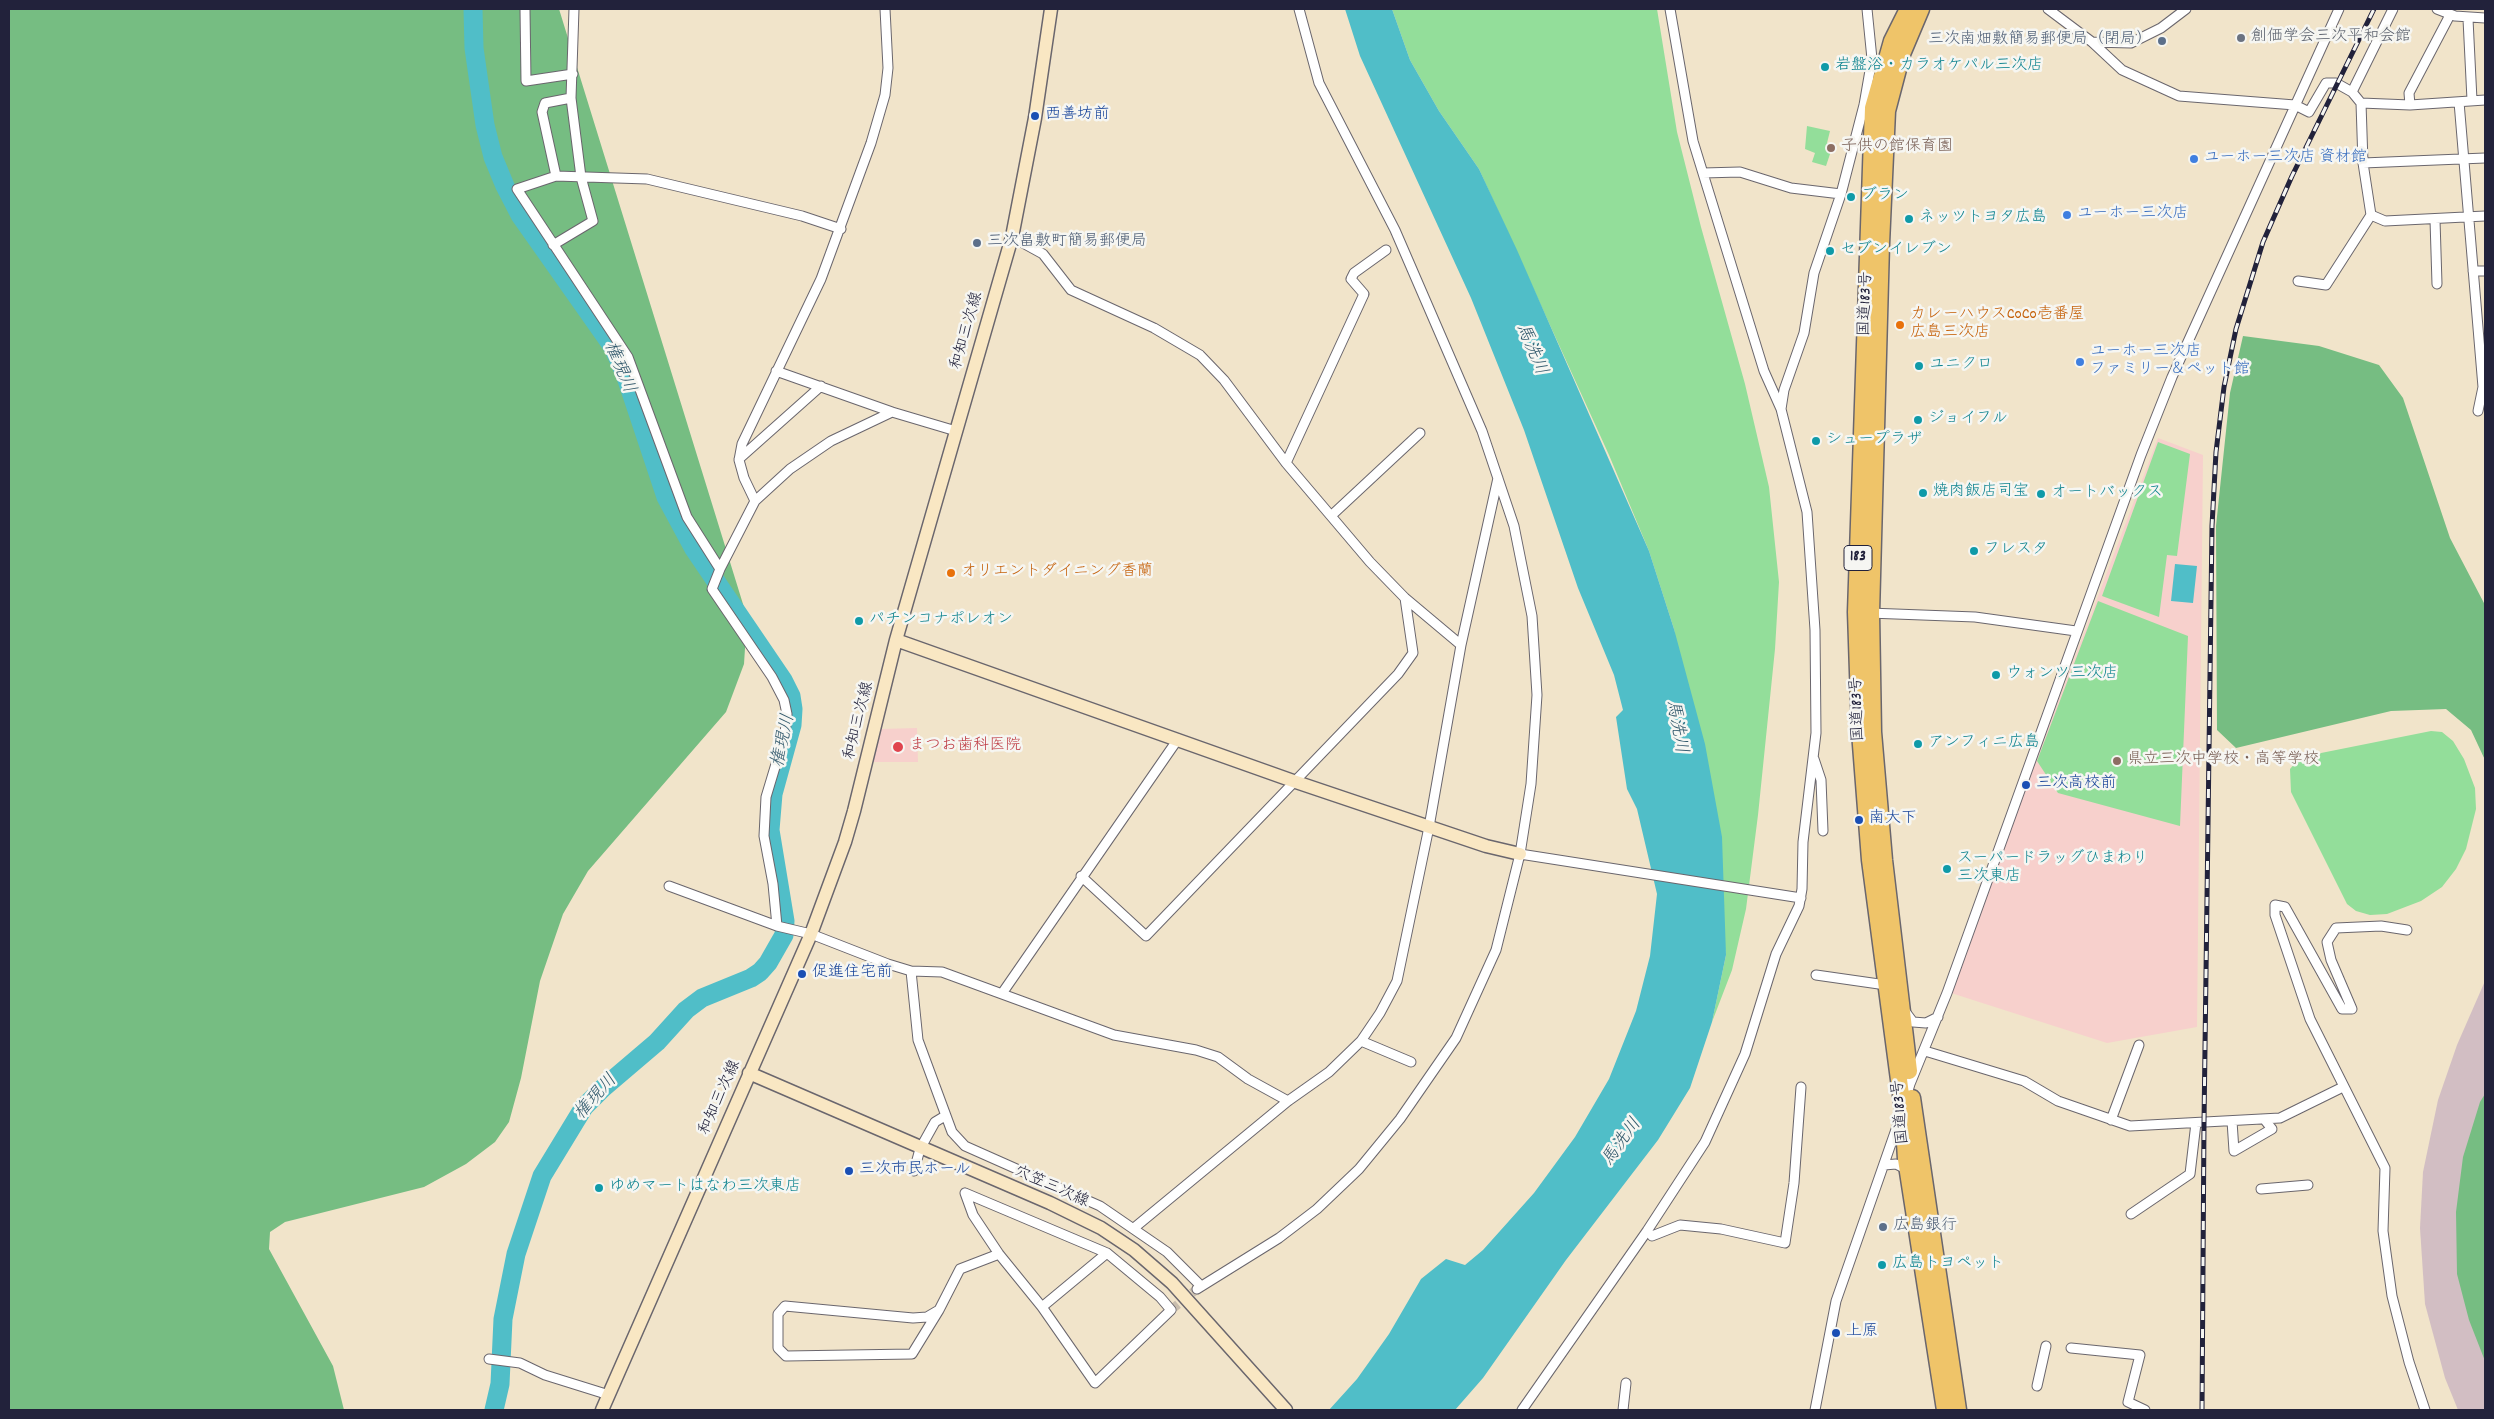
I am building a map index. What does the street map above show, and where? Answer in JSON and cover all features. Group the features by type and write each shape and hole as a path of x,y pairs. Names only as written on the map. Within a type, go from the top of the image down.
{"highway":[{"name":"国道183号","path":"1908,9 1892,41 1874,108 1881,244 1860,732 1870,860 1903,1110 1908,1170 1944,1410"},
{"name":"国道183号","path":"1874,108 1902,54 1921,9"},
{"name":"国道183号","path":"1864,613 1884,860 1910,1084 1958,1410"}],"main road":[{"name":"和知三次線","path":"602,1410 811,934 854,811 896,640 1012,237 1035,118 1050,9"},
{"path":"896,640 1296,782 1486,846 1520,854"},
{"name":"穴笠三次線","path":"749,1073 920,1149 1050,1203 1101,1228 1134,1250 1166,1277 1210,1323 1286,1410"}],"street":[{"path":"526,9 526,81 574,74"},
{"path":"552,245 593,221 581,177 571,98 574,74 574,9"},
{"path":"755,501 744,478 739,460 742,444 822,278 871,143 885,95 888,68 883,9"},
{"path":"912,971 918,1040 944,1116 952,1132 965,1146 1100,1206 1167,1252 1199,1288 1279,1238 1317,1209 1359,1168 1400,1119 1456,1038 1496,950 1520,854 1531,784 1537,695 1532,616 1514,526 1482,431 1395,230 1319,83 1299,9"},
{"path":"1522,1410 1647,1231 1705,1142 1745,1054 1776,954 1801,898 1803,842 1816,733 1815,630 1807,512 1781,409 1764,371 1693,141 1683,94 1670,9"},
{"path":"1781,409 1784,390 1804,333 1814,273 1841,194 1874,108 1867,9"},
{"path":"2048,9 2092,42 2122,70 2179,96 2295,105 2309,112 2326,83 2336,84 2352,92 2361,103 2363,163 2371,215 2326,285 2298,281"},
{"path":"2092,42 2131,43 2160,28 2186,9"},
{"path":"1815,1410 1836,1301 1903,1110 1910,1084 1925,1052 1938,1017 2076,631 2141,456 2172,377 2339,9"},
{"path":"2352,92 2393,9"},
{"path":"2437,9 2450,15 2468,19 2485,18"},
{"path":"2410,105 2409,93 2450,15"},
{"path":"2468,19 2472,100"},
{"path":"556,176 542,112 545,103 571,98"},
{"path":"2361,103 2410,105 2485,100"},
{"path":"2459,102 2473,271 2482,331 2484,387 2478,411"},
{"path":"2363,163 2485,158"},
{"path":"1703,173 1740,172 1791,188 1841,194"},
{"path":"719,571 687,517 628,357 552,245 517,189 556,176 647,179 802,216 841,229"},
{"path":"2371,215 2385,221 2485,216"},
{"path":"2435,220 2437,284"},
{"path":"1012,237 1043,254 1071,290 1154,328 1200,355 1224,380 1286,463 1370,562 1405,598 1460,645"},
{"path":"1286,463 1364,294 1351,279 1354,273 1386,250"},
{"path":"2473,271 2485,270"},
{"path":"776,371 892,412 956,431"},
{"path":"739,460 821,386"},
{"path":"779,926 764,836 766,797 785,734 788,714 784,700 772,677 712,589 719,571 755,501 790,469 831,441 892,412"},
{"path":"1332,515 1420,433"},
{"path":"1134,1228 1288,1101 1329,1072 1361,1041 1380,1013 1397,981 1429,827 1460,645 1498,476"},
{"path":"1081,876 1146,936 1398,674 1413,653 1405,598"},
{"path":"1864,613 1975,617 2076,631"},
{"path":"1003,992 1081,876 1178,739"},
{"path":"1813,756 1821,780 1824,831"},
{"path":"1520,854 1777,896 1801,898"},
{"path":"669,886 779,926 811,934 912,971 942,972 1003,992 1114,1035 1196,1050 1218,1058 1248,1079 1288,1101"},
{"path":"2407,930 2381,926 2336,928 2327,942 2331,960 2352,1010 2342,1009 2285,907 2275,905 2275,915 2307,1011 2385,1168 2383,1231 2392,1296 2408,1362 2425,1410"},
{"path":"1816,975 1886,985"},
{"path":"1901,1006 1913,1022 1926,1023 1938,1017"},
{"path":"1361,1041 1411,1062"},
{"path":"2110,1120 2139,1045"},
{"path":"1925,1052 2024,1081 2058,1101 2130,1126 2280,1118 2344,1087"},
{"path":"1652,1236 1680,1225 1721,1229 1785,1243 1794,1184 1801,1087"},
{"path":"914,1172 920,1149 935,1122 944,1116"},
{"path":"2232,1121 2234,1151 2272,1129 2264,1119"},
{"path":"2131,1214 2190,1174 2196,1123"},
{"path":"1884,1165 1896,1164 1908,1170"},
{"path":"2261,1189 2308,1185"},
{"path":"965,1193 1107,1253 1160,1297 1170,1310 1095,1383 1042,1307 999,1254 973,1215 965,1193"},
{"path":"1042,1307 1107,1253"},
{"path":"940,1310 927,1317 913,1318 784,1306 778,1314 778,1348 786,1356 912,1354 940,1310 960,1269 999,1254"},
{"path":"2037,1386 2046,1346"},
{"path":"2071,1348 2140,1355 2128,1402 2145,1410"},
{"path":"492,1359 520,1363 545,1375 609,1395"},
{"path":"1623,1410 1626,1383"}],"shaded area":[{"name":"県立三次中学校・高等学校","path":"2158,438 2203,455 2197,1027 2107,1043 1948,992"},
{"path":"917,728 918,762 872,762 881,729"},
{"path":"2485,981 2485,1410 2458,1410 2445,1378 2425,1304 2420,1228 2423,1172 2438,1100 2457,1045"}],"green space":[{"path":"9,9 559,9 747,617 744,664 726,712 588,871 563,914 540,981 521,1078 509,1122 495,1142 466,1164 424,1187 285,1222 270,1232 269,1249 333,1366 344,1410 9,1410"},
{"path":"1392,9 1657,9 1677,132 1701,227 1745,384 1769,487 1779,582 1775,649 1758,815 1746,909 1732,970 1712,1022 1726,955 1674,629 1649,551 1609,455 1479,169 1439,111 1410,60"},
{"path":"1807,126 1830,131 1827,143 1833,145 1826,166 1812,162 1815,153 1805,149"},
{"path":"2243,336 2319,346 2379,365 2403,398 2450,538 2485,605 2485,760 2471,730 2446,709 2391,711 2236,748 2217,730 2216,526 2230,393"},
{"path":"2158,442 2190,454 2177,556 2167,555 2159,617 2102,596"},
{"path":"2098,601 2188,636 2180,826 2058,793 2037,761"},
{"path":"2431,731 2442,732 2453,741 2464,759 2475,788 2476,809 2466,849 2456,869 2442,887 2421,901 2387,914 2370,915 2356,911 2347,904 2291,792 2290,769 2297,761 2306,756"},
{"path":"2485,1094 2485,1361 2469,1320 2457,1274 2456,1212 2463,1157 2480,1102"}],"water":[{"name":"馬洗川","path":"1345,9 1392,9 1410,60 1439,111 1479,169 1517,250 1649,551 1674,629 1705,744 1722,837 1726,955 1712,1022 1690,1088 1658,1140 1566,1260 1483,1378 1455,1410 1329,1410 1357,1379 1389,1334 1421,1279 1446,1259 1465,1265 1483,1250 1534,1193 1575,1137 1609,1079 1636,1011 1650,956 1657,894 1637,809 1627,789 1616,717 1623,710 1614,675 1578,588 1524,430 1471,298 1360,56"},
{"path":"2175,564 2197,566 2193,603 2171,601"}],"waterway":[{"name":"権現川","path":"473,9 474,48 485,125 493,157 505,186 520,215 613,347 625,374 666,497 694,549 783,680 791,696 793,709 792,725 773,794 770,830 785,921 784,935 768,963 760,972 751,978 702,998 686,1010 657,1042 603,1088 584,1107 542,1176 516,1254 503,1319 500,1384 494,1410"}],"tunnel":[{"path":"1171,1310 1197,1289"}],"railway":[{"path":"2202,1410 2212,526 2216,452 2224,387 2236,329 2263,242 2292,176 2374,9"}],"place":[{"name":"創価学会三次平和会館","path":"2241,38"},
{"name":"三次南畑敷簡易郵便局（閉局）","path":"2162,41"},
{"name":"岩盤浴・カラオケパル三次店","path":"1825,67"},
{"name":"西善坊前","path":"1035,116"},
{"name":"子供の館保育園","path":"1831,148"},
{"name":"ユーホー三次店 資材館","path":"2194,159"},
{"name":"ブラン","path":"1851,197"},
{"name":"ユーホー三次店","path":"2067,215"},
{"name":"ネッツトヨタ広島","path":"1909,219"},
{"name":"三次畠敷町簡易郵便局","path":"977,243"},
{"name":"セブンイレブン","path":"1830,251"},
{"name":"カレーハウスCoCo壱番屋 広島三次店","path":"1900,325"},
{"name":"ユーホー三次店 ファミリー＆ペット館","path":"2080,362"},
{"name":"ユニクロ","path":"1919,366"},
{"name":"ジョイフル","path":"1918,420"},
{"name":"シュープラザ","path":"1816,441"},
{"name":"焼肉飯店司宝","path":"1923,493"},
{"name":"オートバックス","path":"2041,494"},
{"name":"フレスタ","path":"1974,551"},
{"name":"オリエントダイニング香蘭","path":"951,573"},
{"name":"パチンコナポレオン","path":"859,621"},
{"name":"ウォンツ三次店","path":"1996,675"},
{"name":"アンフィニ広島","path":"1918,744"},
{"name":"まつお歯科医院","path":"898,747"},
{"name":"県立三次中学校・高等学校","path":"2117,761"},
{"name":"三次高校前","path":"2026,785"},
{"name":"南大下","path":"1859,820"},
{"name":"スーパードラッグひまわり 三次東店","path":"1947,869"},
{"name":"促進住宅前","path":"802,974"},
{"name":"三次市民ホール","path":"849,1171"},
{"name":"ゆめマートはなわ三次東店","path":"599,1188"},
{"name":"広島銀行","path":"1883,1227"},
{"name":"広島トヨペット","path":"1882,1265"},
{"name":"上原","path":"1836,1333"}]}
